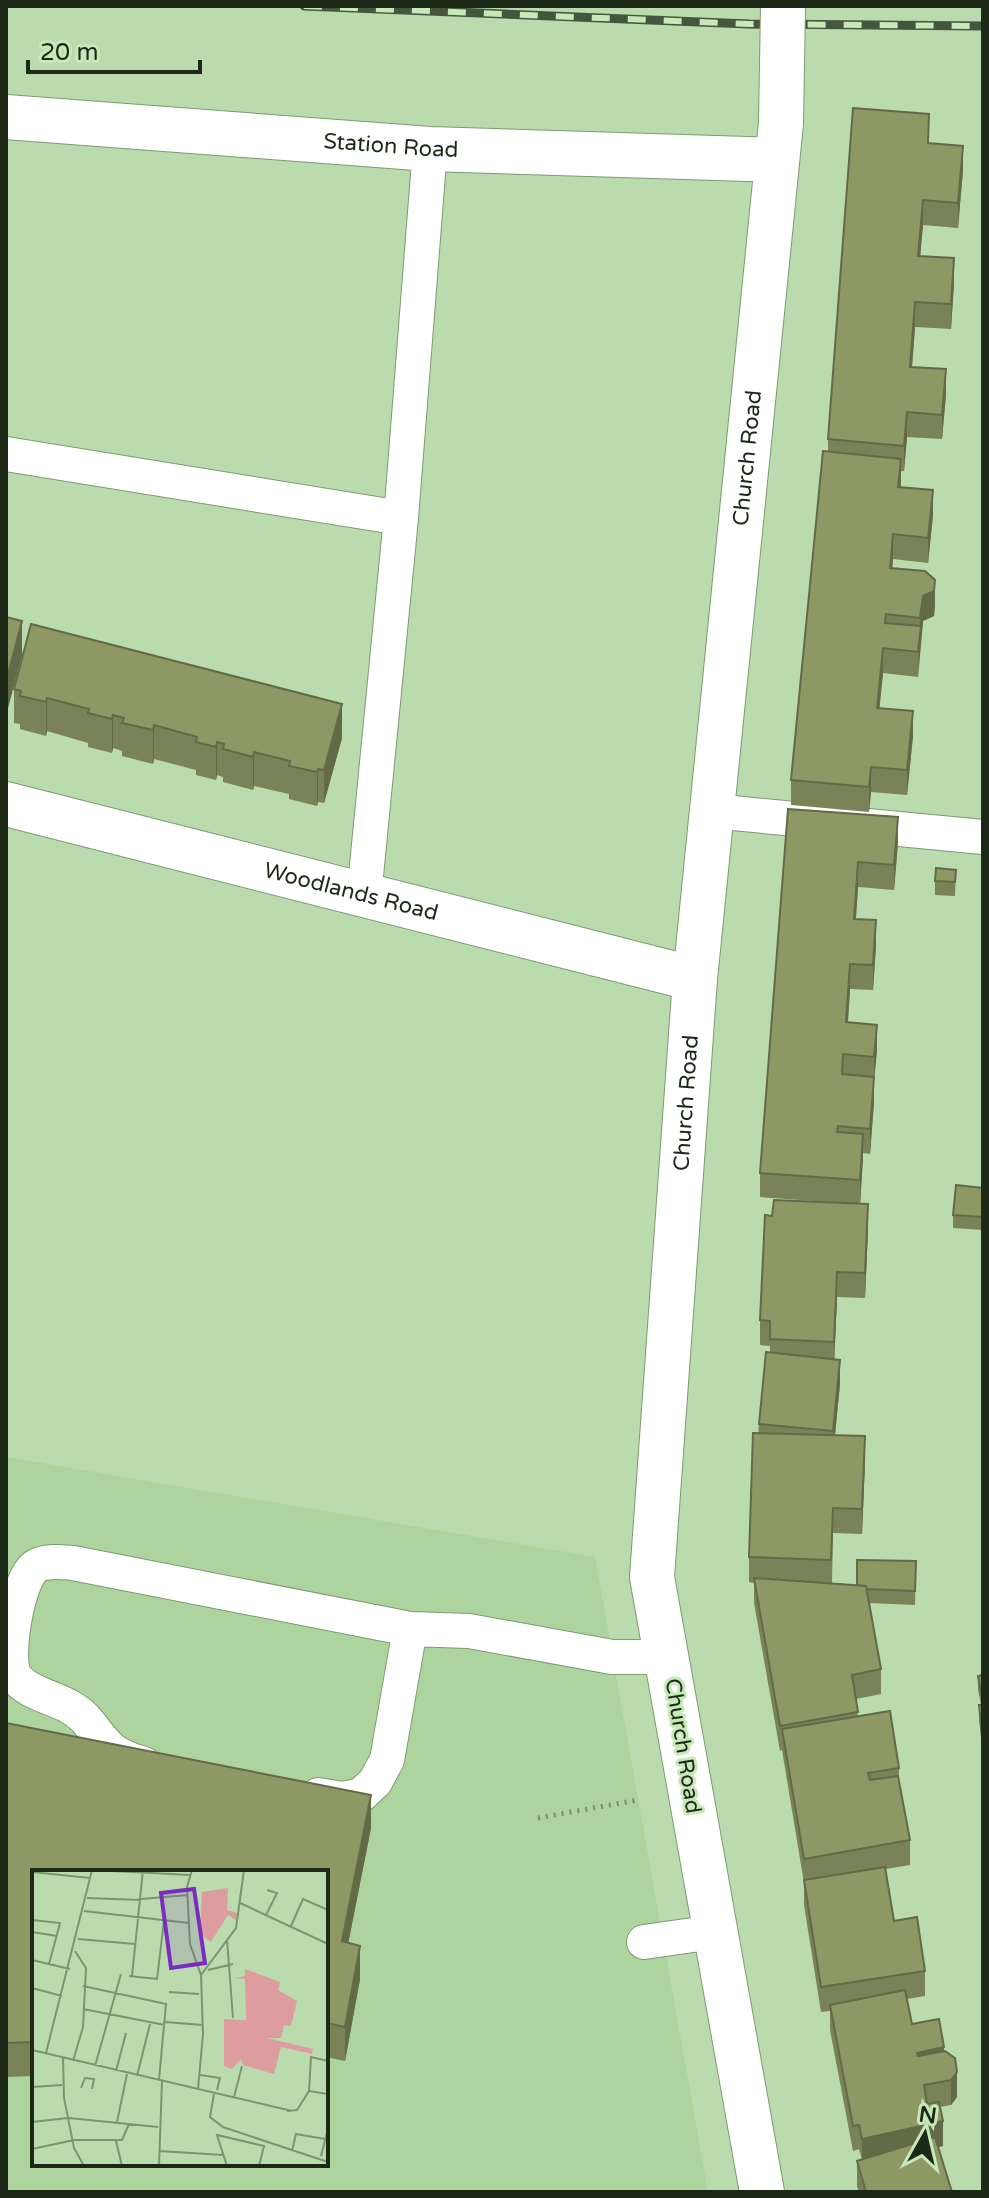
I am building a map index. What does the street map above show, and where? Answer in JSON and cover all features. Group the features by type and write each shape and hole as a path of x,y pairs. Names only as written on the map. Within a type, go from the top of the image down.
{"street":[{"name":"Church Road","path":"762,2192 714,1932 669,1657 652,1577 695,979 779,142 783,6"},
{"name":"Station Road","path":"6,117 430,149 779,142"},
{"name":"Woodlands Road","path":"6,804 695,979"}],"lane":[{"path":"364,896 401,518 430,149"},
{"path":"6,454 401,518"},
{"path":"712,811 983,837"},
{"path":"171,1773 128,1759 110,1748 86,1716 19,1683 10,1661 24,1580 35,1567 55,1562 73,1563 410,1629 469,1631 612,1657 669,1657"},
{"path":"280,1790 343,1799 361,1795 375,1782 387,1760 410,1629"},
{"path":"644,1942 714,1932"}],"path":[{"path":"538,1818 647,1799"}],"shaded area":[{"path":"6,1457 595,1557 708,2192 6,2192"}],"building":[{"path":"853,108 929,114 928,143 963,146 958,203 923,200 918,256 954,258 951,304 915,302 910,367 946,369 942,415 907,412 904,446 828,439"},
{"path":"823,451 901,459 898,487 933,490 928,538 893,534 890,568 925,571 935,580 934,591 923,596 920,618 886,614 885,623 921,626 918,652 883,648 877,708 913,711 907,770 871,767 869,787 791,780"},
{"path":"6,617 22,621 6,682"},
{"path":"31,624 342,704 324,770 318,769 317,772 289,766 290,761 254,752 253,757 223,749 224,744 217,742 216,747 196,742 197,737 154,725 153,730 122,723 124,718 113,715 112,719 88,713 89,709 47,698 46,702 20,696 21,691 14,689"},
{"path":"788,809 898,817 894,865 858,862 854,919 876,920 873,965 850,964 846,1022 877,1025 874,1057 843,1054 842,1074 874,1077 870,1129 838,1126 837,1132 863,1134 860,1180 760,1173"},
{"path":"936,868 956,870 955,882 935,881"},
{"path":"956,1185 983,1188 983,1217 953,1215"},
{"path":"774,1200 868,1204 865,1273 837,1272 834,1342 770,1339 770,1321 760,1320 765,1215 772,1216"},
{"path":"766,1352 840,1360 833,1431 759,1424"},
{"path":"753,1433 865,1436 862,1509 833,1508 831,1560 749,1557"},
{"path":"857,1560 916,1561 915,1591 867,1589 866,1586 857,1585"},
{"path":"754,1578 866,1586 881,1669 852,1675 858,1712 780,1726"},
{"path":"983,1675 983,1699 982,1699 978,1676"},
{"path":"979,1705 983,1705 983,1735 982,1735"},
{"path":"890,1711 899,1768 868,1773 870,1780 898,1776 910,1840 804,1859 782,1729"},
{"path":"6,1723 371,1795 342,1941 360,1946 345,2027 328,2023 328,1870 32,1870 32,2042 6,2043"},
{"path":"885,1867 894,1921 917,1917 925,1971 821,1987 804,1880"},
{"path":"905,1990 912,2024 939,2019 944,2047 917,2053 918,2056 945,2051 955,2058 957,2072 951,2080 924,2085 927,2104 939,2102 943,2121 862,2139 859,2125 853,2126 830,2005"},
{"path":"935,2137 952,2192 866,2192 857,2161"}],"railway":[{"path":"304,6 749,24 983,26"}]}
